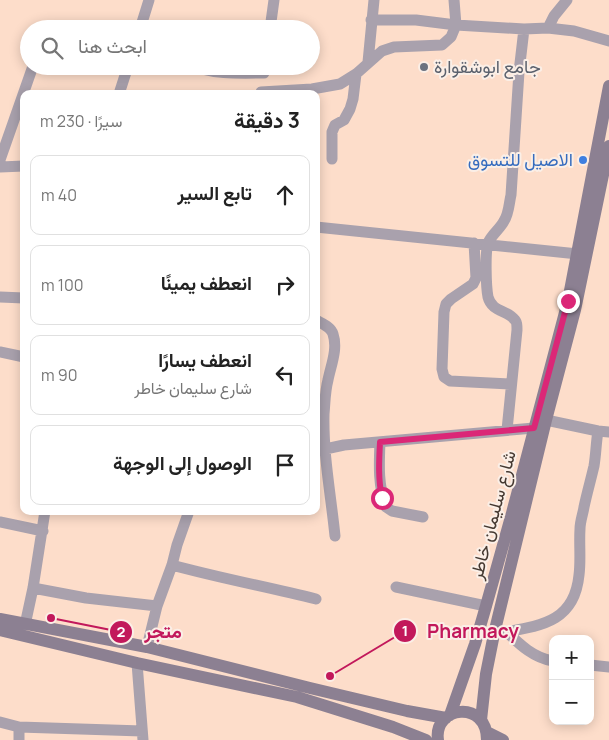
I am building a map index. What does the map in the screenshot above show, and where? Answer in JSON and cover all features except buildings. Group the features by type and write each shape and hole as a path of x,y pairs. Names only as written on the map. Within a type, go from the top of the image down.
{"main road":[{"name":"شارع سليمان خاطر","path":"438,740 439,728 443,720 448,716 475,644 568,301 609,86"},
{"name":"شارع سليمان خاطر","path":"481,720 486,674 501,633 546,420 604,197 609,146"},
{"path":"0,619 147,647 406,711 448,716 456,712 470,712 481,720 485,726 487,736 503,740"},
{"path":"0,630 137,663 297,697 393,727 426,740"}],"street":[{"path":"143,20 150,0"},
{"path":"271,20 274,0"},
{"path":"368,62 374,0"},
{"path":"299,90 340,84 356,74 382,50 394,47 442,45 451,36 456,25 454,0"},
{"path":"548,28 554,16 567,0"},
{"path":"372,20 416,20 456,25 548,28 587,34 609,41"},
{"path":"507,430 516,324 514,318 494,306 489,299 486,276 488,244 505,221 511,195 519,72 524,28"},
{"path":"332,159 332,132 335,125 344,120 350,109 356,74"},
{"path":"25,90 30,75"},
{"path":"121,90 125,75"},
{"path":"261,90 263,75"},
{"path":"0,160 20,103"},
{"path":"0,167 20,166"},
{"path":"320,227 578,254"},
{"path":"474,243 476,278 473,284 451,298 446,304 444,312 442,369 444,377 450,381 511,384"},
{"path":"0,297 20,298"},
{"path":"320,322 333,332 335,343 334,356 327,382 321,450 335,536"},
{"path":"0,352 20,356"},
{"path":"501,633 540,626 551,621 570,606 574,598 579,575 581,518 595,452 604,432 546,420"},
{"path":"321,450 344,445 534,428"},
{"path":"380,442 380,489 386,507 392,511 423,517"},
{"path":"25,625 44,515"},
{"path":"147,647 177,544 188,515"},
{"path":"0,522 42,531"},
{"path":"172,565 316,599"},
{"path":"396,587 486,606"},
{"path":"33,588 86,598 158,606"},
{"path":"501,633 533,654 549,660"},
{"path":"0,722 19,727 142,736 137,663"},
{"path":"594,666 609,668"},
{"path":"19,727 19,740"}],"place":[{"name":"جامع ابوشقوارة","path":"424,67"},
{"name":"الاصيل للتسوق","path":"583,160"},
{"name":"متجر","path":"51,618"},
{"name":"Pharmacy","path":"330,676"}],"route":[{"path":"382,498 379,473 380,442 534,428 568,301"}]}
